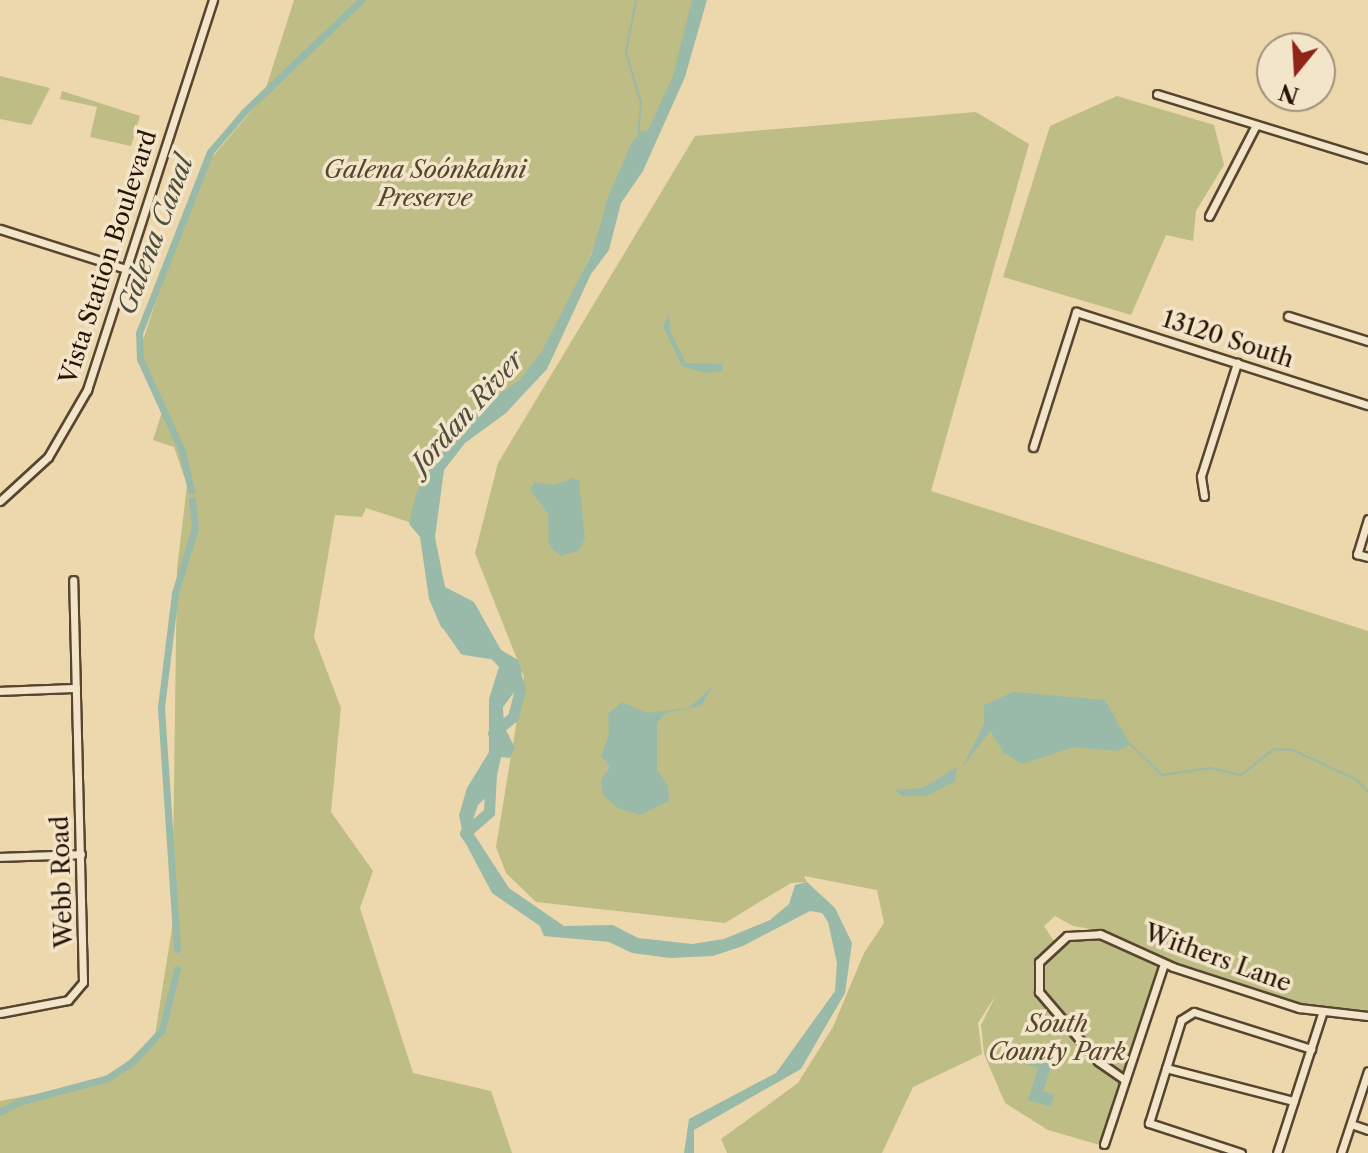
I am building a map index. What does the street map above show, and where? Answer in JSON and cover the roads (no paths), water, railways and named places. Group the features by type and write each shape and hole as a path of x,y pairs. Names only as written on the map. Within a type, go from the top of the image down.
{"street":[{"name":"Vista Station Boulevard","path":"0,501 36,471 73,419 126,269 213,0"},
{"path":"1157,94 1368,159"},
{"path":"1209,216 1256,125"},
{"path":"0,229 126,269"},
{"name":"13120 South","path":"1033,447 1076,312 1368,405"},
{"path":"1288,316 1368,341"},
{"path":"1204,496 1201,476 1237,363"},
{"path":"1368,519 1357,554 1368,557"},
{"name":"Webb Road","path":"0,1013 68,1000 83,982 73,580"},
{"path":"0,691 76,688"},
{"path":"0,857 81,854"},
{"name":"Withers Lane","path":"1125,1080 1098,1061 1039,992 1039,962 1059,941 1077,933 1100,934 1164,964 1323,1011 1368,1016"},
{"path":"1104,1144 1164,964"},
{"path":"1277,1153 1323,1011"},
{"path":"1241,1153 1149,1123 1181,1020 1194,1012 1311,1049"},
{"path":"1166,1068 1294,1101"},
{"path":"1341,1153 1368,1071"},
{"path":"1351,1124 1368,1130"}],"waterway":[{"name":"Galena Canal","path":"191,490 182,451 140,359 139,333 210,152 244,112 361,0"},
{"path":"636,0 626,52 641,103 638,135"},
{"name":"Galena Canal","path":"177,949 161,707 175,593 195,528 192,500"},
{"name":"Jordan River","path":"448,626 464,649 497,654"},
{"name":"Jordan River","path":"493,733 513,717 520,689 514,670"},
{"path":"1130,744 1162,775 1210,768 1241,775 1274,749 1293,750 1357,780 1368,792"},
{"name":"Jordan River","path":"469,839 465,833 489,812 491,777"},
{"name":"Galena Canal","path":"0,1112 18,1102 108,1078 133,1061 162,1030 177,969"}],"park label":[{"name":"Galena Soónkahni Preserve","path":"425,184"},
{"name":"South County Park","path":"1057,1038"}]}
